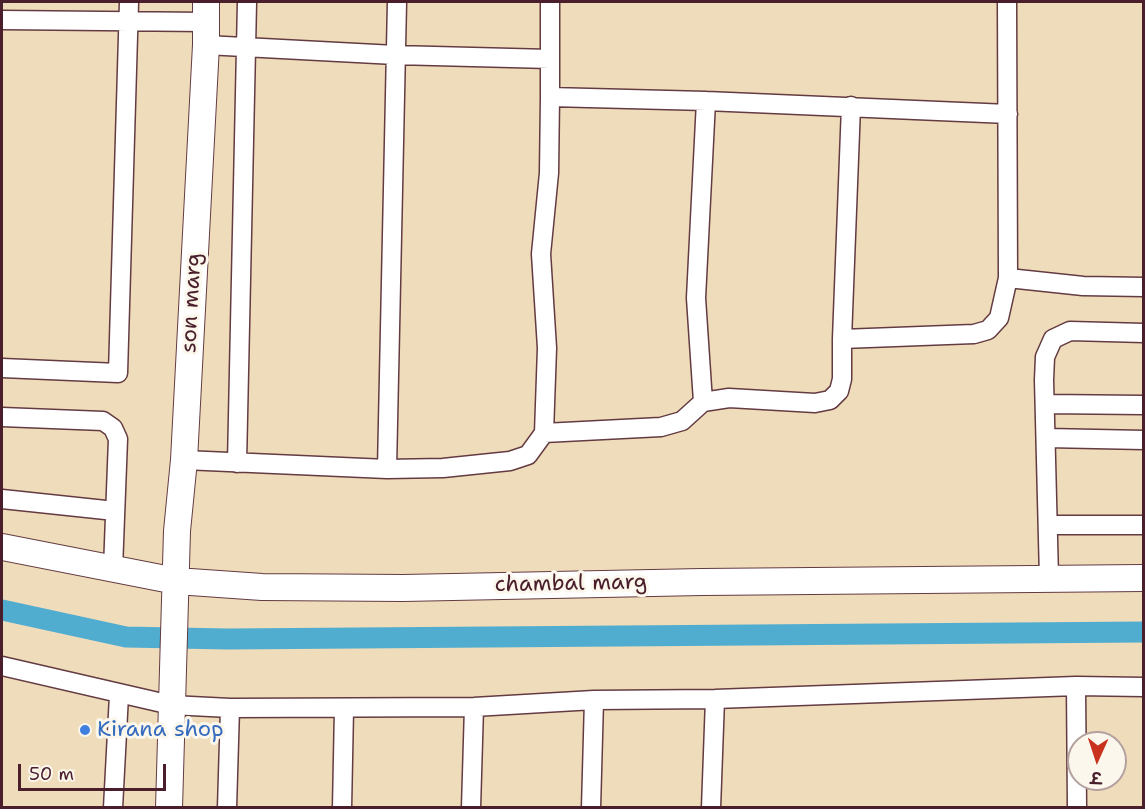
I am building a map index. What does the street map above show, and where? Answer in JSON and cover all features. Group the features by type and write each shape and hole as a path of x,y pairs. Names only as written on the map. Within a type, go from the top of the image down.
{"street":[{"path":"2,368 118,373 129,2"},
{"path":"237,463 247,2"},
{"path":"387,470 397,2"},
{"path":"184,460 387,470 443,468 510,461 528,455 544,433 547,348 541,254 549,173 550,2"},
{"path":"842,339 974,334 988,330 999,318 1008,278 1007,2"},
{"path":"2,20 206,23 245,48 550,59"},
{"name":"son marg","path":"169,807 177,531 184,460 206,23"},
{"path":"550,97 851,106 1008,114"},
{"path":"703,402 696,298 706,101"},
{"path":"544,433 661,427 682,421 703,402 729,398 815,403 830,400 839,391 842,379 851,106"},
{"path":"1008,278 1083,286 1143,287"},
{"path":"1049,578 1045,357 1053,339 1070,331 1143,333"},
{"path":"1045,404 1143,405"},
{"path":"2,417 103,421 113,428 118,439 113,569"},
{"path":"1047,438 1143,440"},
{"path":"2,499 115,511"},
{"path":"1048,525 1143,525"},
{"name":"chambal marg","path":"2,548 113,569 175,593 262,587 403,588 702,582 1143,579"},
{"path":"2,666 119,694 172,696 230,708 474,707 594,700 716,699 1076,686 1143,687"},
{"path":"1076,686 1077,807"},
{"path":"113,807 119,694"},
{"path":"711,807 716,699"},
{"path":"591,807 594,700"},
{"path":"471,807 474,707"},
{"path":"227,807 230,708"},
{"path":"342,807 344,709"}],"waterway":[{"path":"2,610 126,637 227,639 1144,632"}],"place":[{"name":"Kirana shop","path":"85,730"}]}
